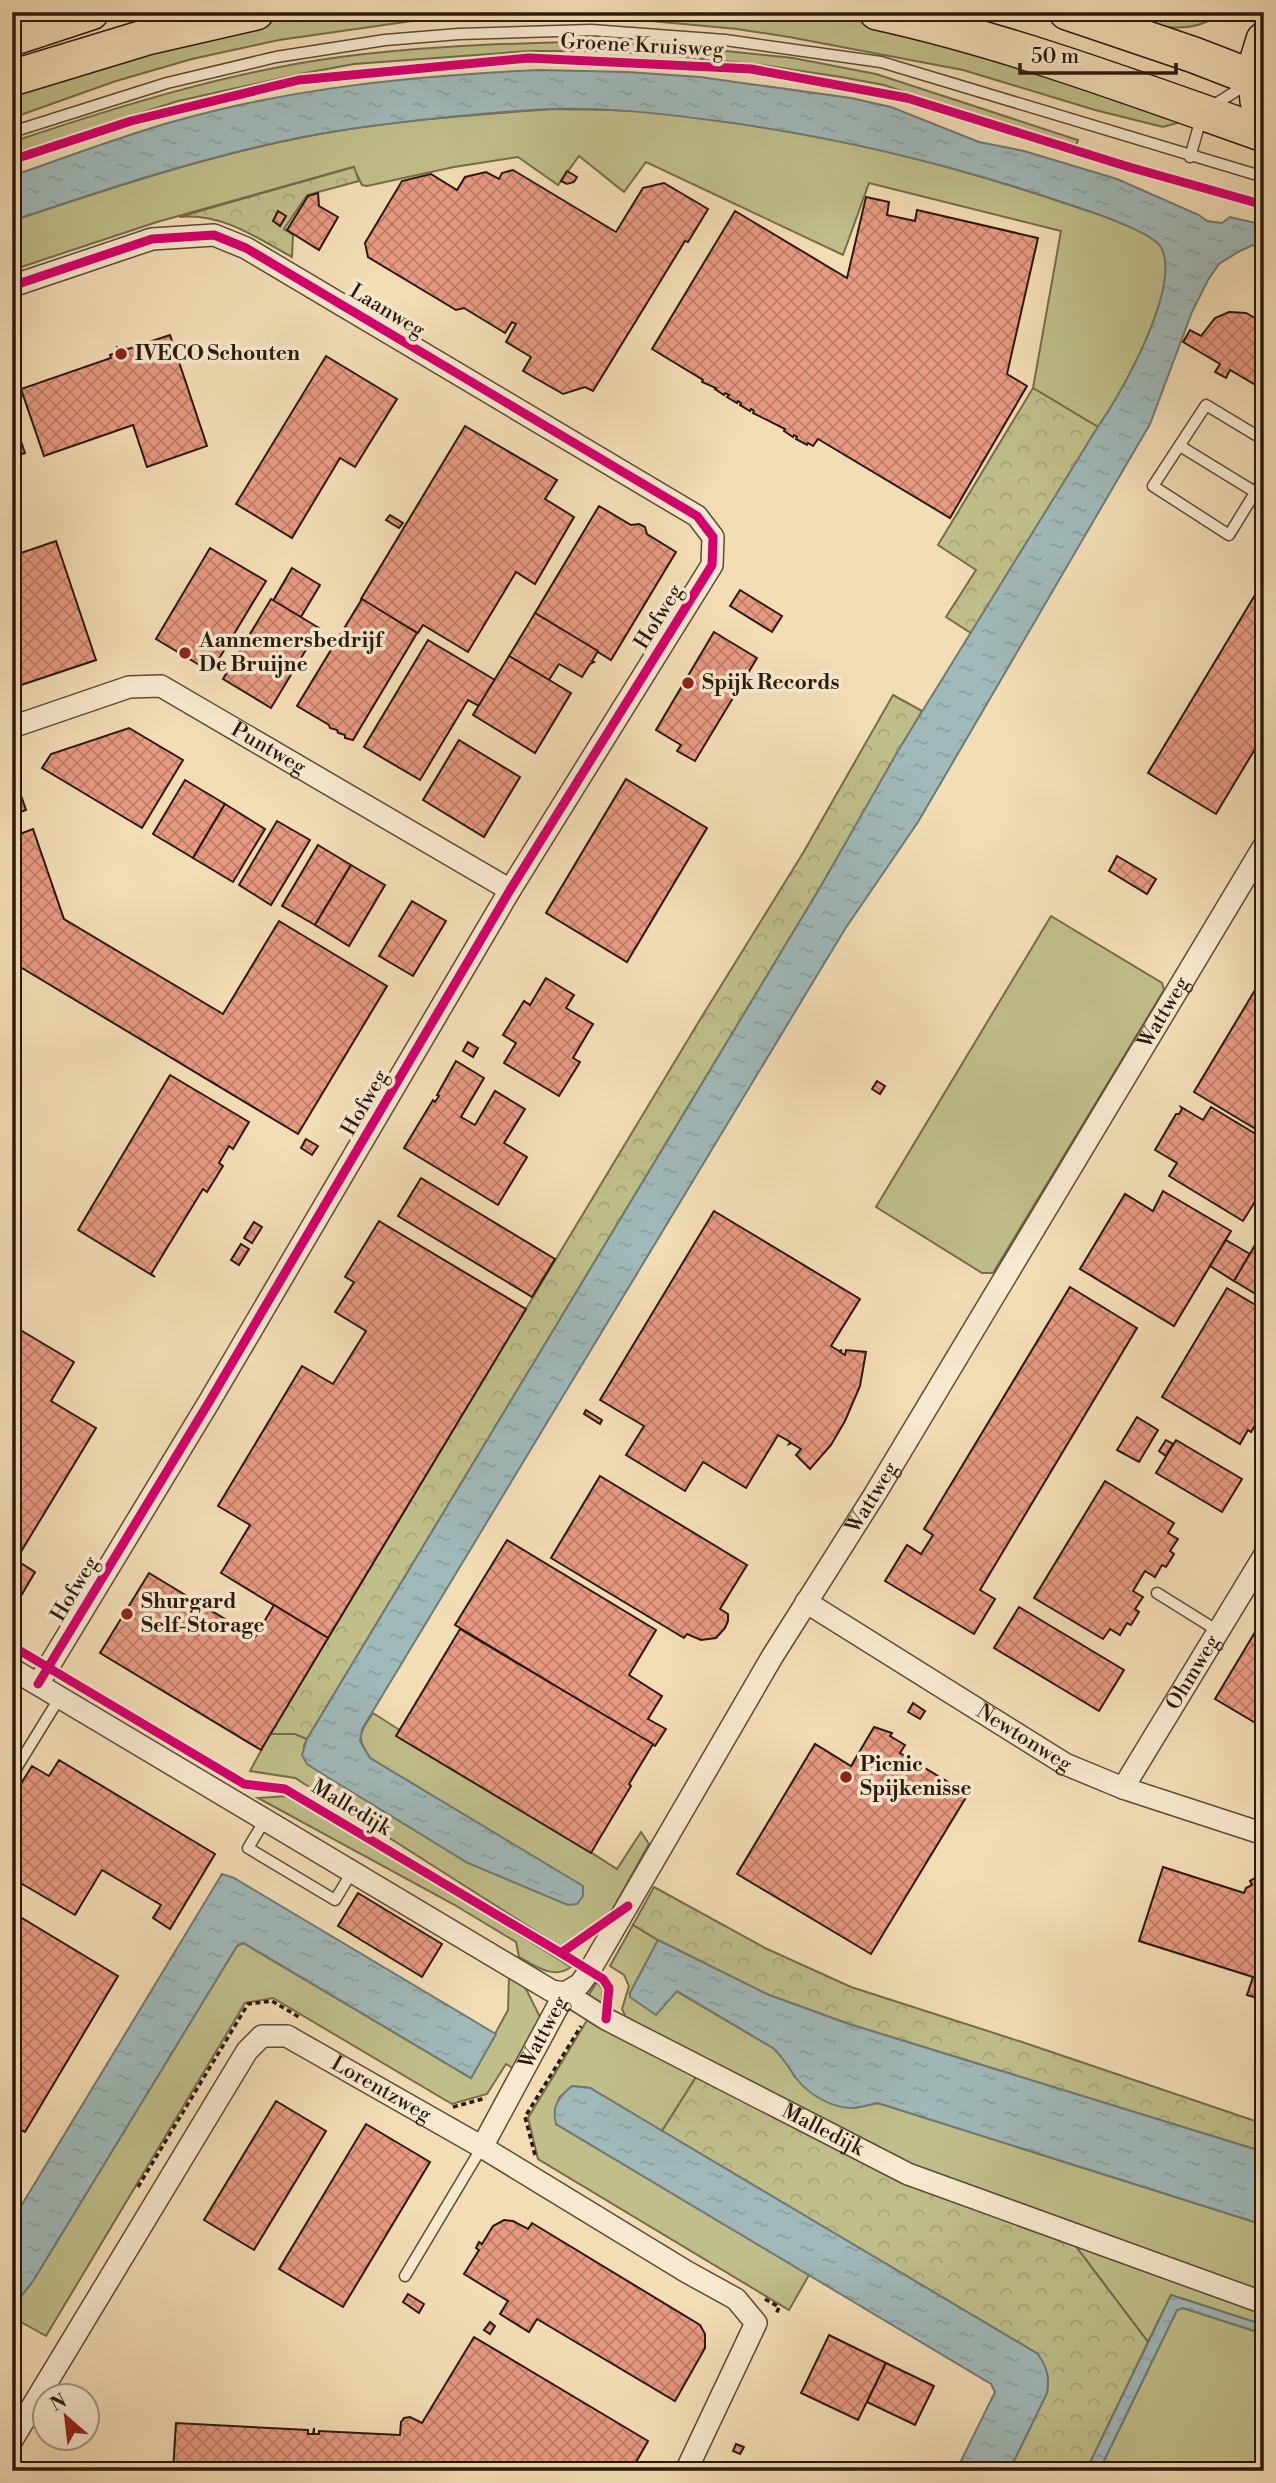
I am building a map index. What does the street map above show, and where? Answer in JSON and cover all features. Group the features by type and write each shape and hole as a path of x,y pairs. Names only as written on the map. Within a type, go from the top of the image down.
{"main road":[{"path":"12,38 91,12"},
{"path":"12,78 147,37 256,12"},
{"path":"877,12 1079,68 1264,134"},
{"path":"1067,12 1259,80"},
{"path":"1264,40 1256,60 1259,106 1264,115"}],"street":[{"name":"Laanweg","path":"12,286 152,239 214,235 246,247 697,516 713,537"},
{"name":"Hofweg","path":"38,1684 209,1402 510,890 712,565 713,537"},
{"name":"Puntweg","path":"12,727 129,687 161,686 510,890"},
{"name":"Wattweg","path":"482,2147 565,1993 580,1984 590,1970 806,1602 875,1494 1264,846"},
{"name":"Ohmweg","path":"1123,1788 1264,1556"},
{"name":"Newtonweg","path":"806,1602 1065,1764 1123,1788 1264,1834"},
{"name":"Malledijk","path":"12,1669 552,1992 565,1993 618,2025 908,2174 1264,2303"},
{"name":"Lorentzweg","path":"12,2440 247,2051 262,2036 287,2036 482,2147 736,2299 757,2323"},
{"path":"686,2471 757,2323"}],"lane":[{"path":"12,132 167,83 276,57 385,40 459,34 591,30 725,40 881,62 1034,106 1190,157 1264,177"},
{"path":"1190,157 1203,112 1259,80"},
{"path":"1264,440 1206,405 1153,486 1228,535 1264,478"},
{"path":"1180,446 1255,492"},
{"path":"1157,1593 1218,1631"},
{"path":"12,1775 60,1697"},
{"path":"265,1820 248,1848 335,1900 352,1872"},
{"path":"405,2276 482,2147"}],"path":[{"path":"134,2194 248,2004 272,2001 307,2022"},
{"path":"536,2160 525,2117 592,2009"},
{"path":"521,2076 543,2089"},
{"path":"450,2108 489,2097"},
{"path":"755,2293 779,2307 774,2319 757,2323"}],"green space":[{"path":"306,12 810,12 868,22 1188,120 1163,127 1095,110 963,70 789,37 737,29 608,17 525,16 419,20 279,40 192,59 116,81 12,118 12,87 222,27"},
{"path":"1106,12 1221,12 1209,21 1195,26 1165,27"},
{"path":"568,42 668,45 793,58 876,74 1078,140 1076,145 884,85 841,77 675,56 601,51 529,51 354,64 300,74 178,101 12,154 12,142 93,116 216,81 298,63 397,51"},
{"path":"553,109 649,112 757,125 811,135 918,159 1097,214 1135,228 1155,240 1161,247 1166,264 1164,287 1157,312 1134,366 1098,427 1033,388 1061,231 869,183 843,255 646,162 624,192 579,156 558,185 518,157 454,167 367,186 362,185 353,167 157,222 12,270 12,221 154,175 262,146 331,132 426,119"},
{"path":"354,167 359,181 307,195 284,229 293,235 292,257 224,222 209,218 179,217"},
{"path":"1033,388 1098,427 971,633 946,617 976,570 938,545"},
{"path":"893,695 922,711 821,886 307,1739 295,1734 270,1734 803,853"},
{"path":"1051,916 1162,983 1164,990 993,1273 982,1273 876,1207"},
{"path":"373,1713 617,1869 641,1832 649,1844 610,1914 561,1947 295,1778 250,1771 270,1734 295,1734 307,1739 304,1746 307,1763 468,1863 582,1886 370,1758 362,1745 361,1735"},
{"path":"287,1796 306,1802 571,1967 565,1971 551,1972 531,1964 519,1957 516,1942 453,1904 258,1798"},
{"path":"654,1887 765,1948 851,1987 1264,2124 1264,2152 849,2024 769,1995 633,1925"},
{"path":"633,1925 658,1940 630,1993 676,1991 773,2048 784,2057 795,2077 854,2108 878,2103 1264,2225 1264,2300 933,2175 875,2150 626,2018 622,2009 629,1986 624,1975 610,1966"},
{"path":"243,1943 471,2078 508,2010 509,1977 524,1985 542,2021 516,2070 506,2064 487,2094 452,2104 273,1998 245,2003 46,2336 12,2317 12,2301 18,2300 33,2281 237,1946"},
{"path":"597,1982 603,1989 601,2010 585,2001"},
{"path":"589,2017 698,2074 662,2131 590,2088 572,2086 559,2098 556,2124 809,2275 789,2310 538,2159 528,2118"},
{"path":"698,2074 1071,2240 1148,2342 1086,2471 1009,2471 1047,2393 1038,2354 662,2131"},
{"path":"1071,2240 1264,2311 1264,2325 1171,2295 1148,2342"},
{"path":"1183,2308 1264,2334 1264,2471 1099,2471 1177,2310"}],"water":[{"path":"538,70 700,77 851,98 891,107 979,142 1024,151 1117,179 1207,221 1222,223 1230,217 1264,225 1264,246 1253,245 1238,252 1219,264 1208,280 1192,312 1150,424 918,822 845,929 362,1729 360,1741 370,1758 583,1886 583,1896 577,1904 568,1905 468,1863 329,1778 307,1764 302,1755 307,1739 821,886 899,749 1121,389 1157,312 1165,264 1161,247 1133,228 1090,211 939,165 807,135 718,121 594,109 449,117 298,138 189,165 12,221 12,176 158,126 223,109 312,91 402,80"},
{"path":"222,1874 234,1878 496,2034 471,2078 254,1949 243,1943 237,1946 33,2281 18,2300 12,2301 12,2221"},
{"path":"658,1940 769,1995 849,2024 1264,2152 1264,2225 878,2103 852,2108 828,2103 801,2084 773,2048 677,1991 656,2015 630,1997"},
{"path":"572,2086 590,2088 1038,2354 1047,2373 1047,2393 1009,2471 956,2471 995,2392 991,2384 556,2124 557,2102"},
{"path":"1171,2295 1264,2325 1264,2334 1183,2308 1177,2310 1099,2471 1086,2471"}],"building":[{"path":"513,170 616,232 643,188 664,183 708,209 688,242 685,241 593,391 585,387 563,394 523,371 531,357 506,342 516,324 512,322 505,333 464,308 456,310 368,257 365,243 402,181 431,174 457,190 465,177 486,172 499,179 502,173"},
{"path":"567,171 577,177 574,182 567,184 561,181"},
{"path":"318,193 319,206 338,217 319,250 287,230 308,196"},
{"path":"866,197 889,202 887,215 915,221 917,210 1038,238 1007,374 1027,386 950,518 818,439 813,446 796,439 794,435 793,437 784,431 785,429 753,413 754,411 740,405 738,401 737,403 727,397 729,395 724,395 702,382 703,380 652,349 735,211 847,278"},
{"path":"278,211 286,216 280,226 273,221"},
{"path":"1229,312 1246,313 1264,323 1264,390 1230,370 1226,378 1215,372 1220,364 1183,342 1190,330 1201,336 1215,318"},
{"path":"170,335 207,446 147,467 133,425 44,456 21,389 111,358 110,355 116,353 117,347 128,349"},
{"path":"326,356 397,399 355,467 340,458 292,538 236,504"},
{"path":"12,415 25,453 12,457"},
{"path":"465,426 557,480 545,499 574,517 535,584 516,572 468,652 423,625 418,633 361,599"},
{"path":"599,506 631,525 639,524 645,527 647,534 676,552 611,660 535,613"},
{"path":"390,515 403,523 399,528 386,520"},
{"path":"56,541 96,660 12,688 12,556"},
{"path":"210,548 266,581 211,672 156,639"},
{"path":"292,568 320,585 301,617 273,601"},
{"path":"1264,580 1264,734 1216,814 1148,773"},
{"path":"740,590 782,616 772,632 730,606"},
{"path":"271,599 319,628 271,708 223,679"},
{"path":"362,599 417,633 353,740 345,738 345,735 297,706"},
{"path":"535,613 598,651 592,661 594,662 582,677 559,664 549,680 509,656"},
{"path":"714,632 757,658 695,761 677,751 681,745 656,730"},
{"path":"428,640 495,680 479,706 468,700 420,780 364,747"},
{"path":"509,656 571,693 535,753 473,715"},
{"path":"129,728 183,760 142,828 42,768 51,754"},
{"path":"459,740 520,777 484,837 423,800"},
{"path":"12,770 26,810 12,815"},
{"path":"626,779 707,828 627,962 546,913"},
{"path":"185,780 225,804 193,858 153,834"},
{"path":"225,804 265,829 233,882 193,858"},
{"path":"277,821 310,840 271,905 239,885"},
{"path":"33,829 64,919 223,1014 279,921 387,986 298,1134 12,962 12,837"},
{"path":"318,845 351,865 315,925 282,906"},
{"path":"1117,856 1156,879 1147,894 1109,871"},
{"path":"351,865 385,885 349,946 315,925"},
{"path":"412,901 446,921 413,976 379,956"},
{"path":"1264,975 1264,1134 1194,1092"},
{"path":"546,978 574,995 566,1008 593,1024 573,1058 580,1062 559,1096 504,1063 516,1043 503,1035 524,1001 530,1005"},
{"path":"468,1042 478,1048 473,1057 463,1051"},
{"path":"456,1061 484,1078 461,1117 475,1125 495,1091 525,1109 504,1143 527,1157 498,1205 404,1148 433,1100 435,1102 439,1096 437,1095"},
{"path":"170,1075 249,1122 233,1149 229,1146 219,1163 223,1166 207,1192 203,1189 151,1274 155,1277 78,1230"},
{"path":"877,1081 885,1086 880,1094 872,1089"},
{"path":"1181,1107 1203,1120 1211,1107 1264,1139 1264,1187 1243,1221 1169,1176 1177,1163 1155,1150"},
{"path":"306,1139 318,1146 312,1155 301,1148"},
{"path":"421,1178 555,1259 532,1297 398,1216"},
{"path":"1163,1191 1231,1231 1174,1326 1080,1269 1125,1194 1153,1211"},
{"path":"1264,1206 1264,1226 1255,1221"},
{"path":"714,1211 860,1299 831,1346 842,1350 840,1352 845,1355 846,1350 866,1352 860,1386 845,1421 831,1445 810,1469 796,1455 801,1449 778,1435 746,1488 703,1462 685,1491 626,1455 644,1426 600,1400"},
{"path":"379,1221 526,1309 328,1638 221,1573 250,1525 218,1506 302,1366 333,1384 366,1331 335,1312 354,1282 345,1277"},
{"path":"254,1222 262,1227 252,1243 244,1238"},
{"path":"1226,1240 1250,1254 1234,1281 1210,1266"},
{"path":"1258,1240 1264,1244 1264,1299 1234,1281"},
{"path":"241,1244 249,1249 239,1265 231,1260"},
{"path":"1070,1287 1137,1328 980,1590 995,1599 974,1634 885,1581 907,1545 921,1554 933,1535 924,1529"},
{"path":"1227,1288 1264,1310 1264,1421 1259,1419 1251,1432 1248,1430 1240,1444 1162,1397"},
{"path":"12,1325 74,1362 51,1401 96,1428 16,1560 35,1572 18,1601 12,1597"},
{"path":"586,1410 602,1420 600,1424 584,1414"},
{"path":"1137,1417 1158,1430 1139,1462 1117,1450"},
{"path":"1166,1440 1173,1444 1166,1456 1159,1451"},
{"path":"1176,1440 1242,1479 1222,1512 1156,1473"},
{"path":"600,1476 747,1565 720,1609 728,1614 728,1621 716,1638 701,1640 687,1634 684,1638 551,1558"},
{"path":"1105,1481 1174,1523 1168,1533 1178,1539 1170,1551 1174,1554 1166,1567 1162,1565 1155,1577 1145,1571 1133,1591 1143,1597 1135,1609 1139,1612 1131,1625 1127,1623 1120,1635 1110,1629 1103,1639 1034,1598"},
{"path":"507,1540 656,1630 629,1675 662,1696 648,1719 666,1729 655,1746 455,1625"},
{"path":"149,1573 255,1637 274,1605 328,1638 261,1750 100,1653"},
{"path":"1019,1607 1124,1670 1099,1711 994,1648"},
{"path":"1264,1617 1264,1728 1215,1699"},
{"path":"460,1629 653,1744 591,1853 396,1736"},
{"path":"913,1703 925,1711 920,1719 908,1712"},
{"path":"874,1727 892,1733 890,1736 905,1745 900,1753 968,1794 871,1954 737,1874 815,1744 851,1766"},
{"path":"59,1760 215,1854 170,1929 153,1918 161,1905 102,1870 75,1915 12,1878 12,1838 17,1830 12,1827 12,1798 32,1766 49,1776"},
{"path":"1163,1867 1244,1893 1246,1888 1252,1885 1250,1881 1264,1873 1264,2000 1247,1995 1253,1977 1139,1941"},
{"path":"358,1893 442,1944 422,1977 338,1926"},
{"path":"12,1912 118,1976 25,2132 12,2125"},
{"path":"1264,2098 1264,2119 1258,2117"},
{"path":"276,2101 326,2131 254,2250 204,2220"},
{"path":"366,2124 430,2162 343,2307 279,2269"},
{"path":"504,2220 513,2221 528,2229 532,2223 700,2325 705,2334 705,2348 675,2401 537,2319 529,2332 500,2314 508,2301 464,2274 479,2250 476,2248 479,2242 482,2244 493,2226"},
{"path":"408,2294 424,2304 419,2313 403,2302"},
{"path":"490,2322 495,2326 490,2334 484,2330"},
{"path":"829,2335 886,2363 858,2420 801,2393"},
{"path":"474,2337 648,2441 631,2471 173,2471 176,2423 308,2430 308,2434 313,2434 314,2428 314,2434 319,2434 319,2431 400,2435 404,2418 410,2417 422,2423"},
{"path":"886,2363 934,2386 915,2425 867,2402"},
{"path":"736,2444 744,2447 740,2454 733,2451"},
{"path":"767,2462 785,2471 763,2471"}],"cycle path":[{"name":"Groene Kruisweg","path":"12,160 131,121 299,80 529,58 751,69 907,98 1129,167 1264,205"},
{"path":"12,286 152,239 214,235 246,248 697,516 713,537 712,565 510,890 209,1402 38,1684"},
{"path":"12,1646 244,1784 285,1789 561,1953 628,1906"},
{"path":"561,1953 603,1979 609,1988 606,2019"}],"place":[{"name":"IVECO Schouten","path":"121,354"},
{"name":"Aannemersbedrijf De Bruijne","path":"185,653"},
{"name":"Spijk Records","path":"688,683"},
{"name":"Shurgard Self-Storage","path":"127,1614"},
{"name":"Picnic Spijkenisse","path":"846,1777"}]}
